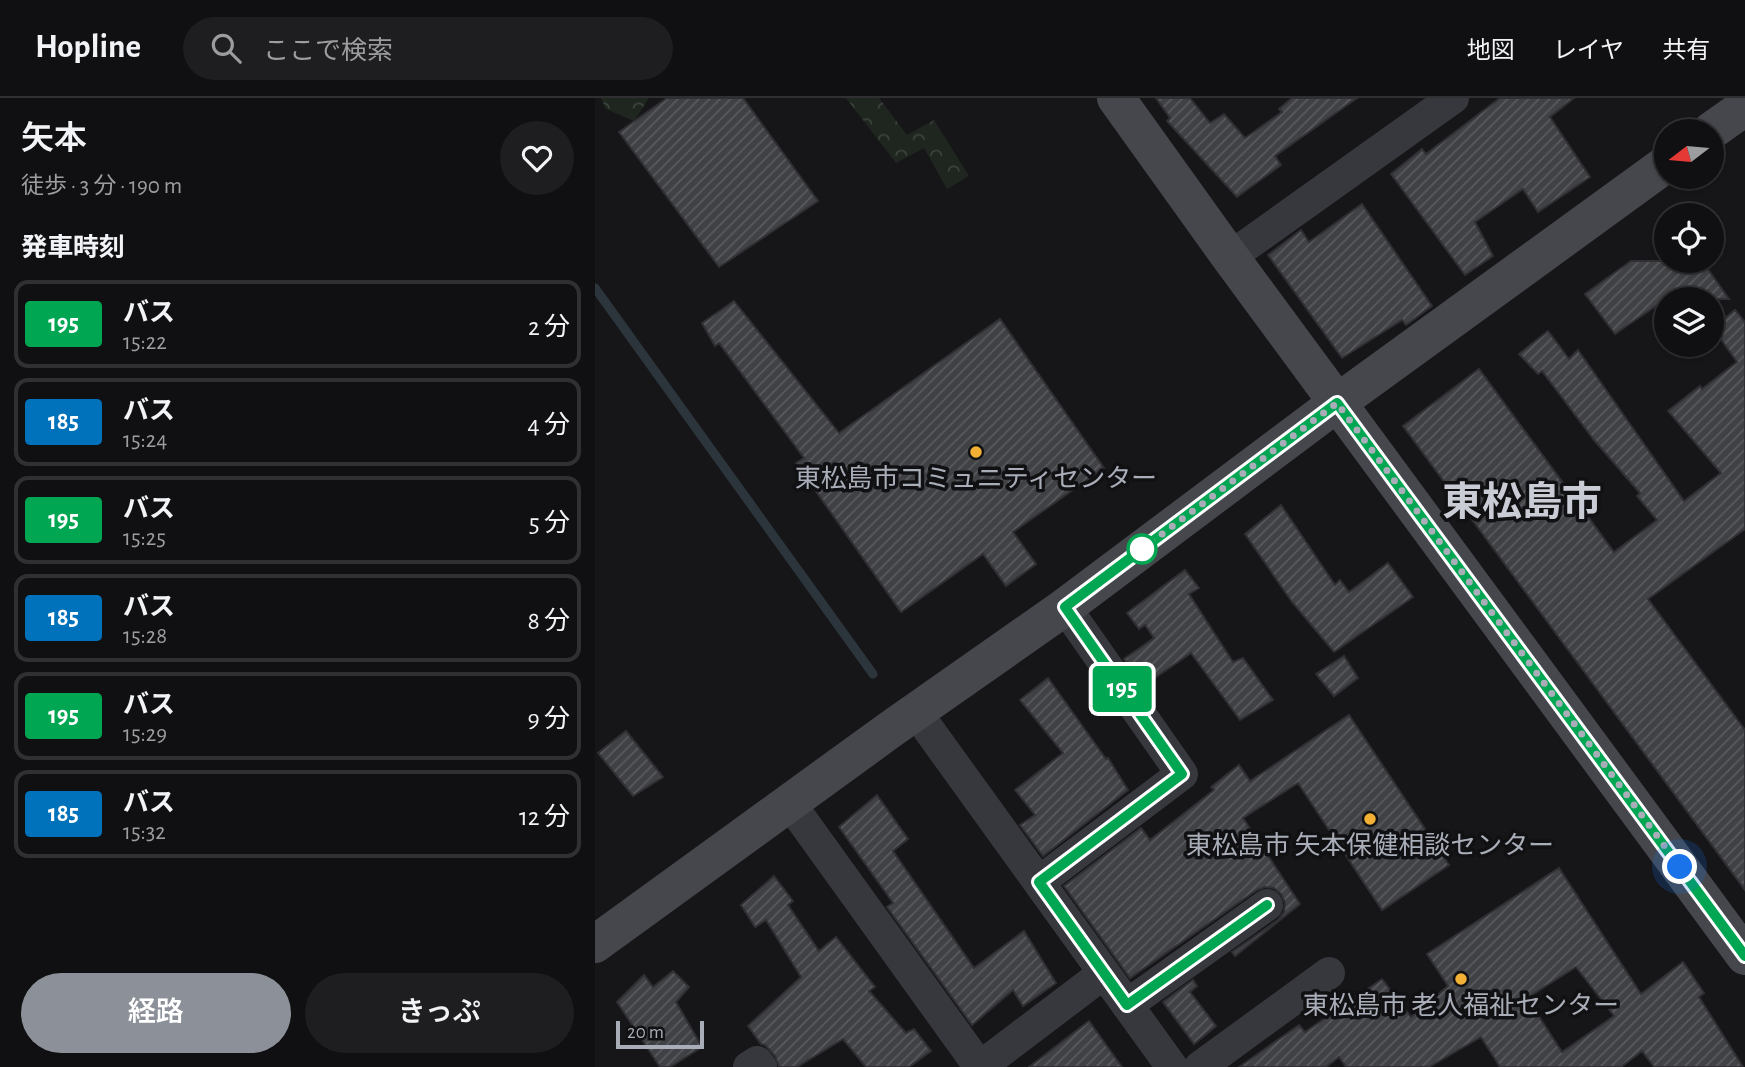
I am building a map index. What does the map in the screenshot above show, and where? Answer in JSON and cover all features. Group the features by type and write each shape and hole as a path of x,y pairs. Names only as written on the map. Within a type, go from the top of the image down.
{"street":[{"path":"1116,98 1745,956"},
{"path":"1230,257 1453,98"},
{"path":"1724,122 1745,107"},
{"path":"595,944 789,802 1065,607 1337,403 1654,173"},
{"path":"1039,882 1182,774 1065,607"},
{"path":"916,712 1172,1067"},
{"path":"789,802 980,1067 1104,973"},
{"path":"1127,1005 1267,905"},
{"path":"1200,1067 1329,973"},
{"path":"749,1067 757,1062 761,1067"}],"green space":[{"path":"601,98 649,98 634,121 606,109"},
{"path":"846,98 879,98 907,135 934,120 969,176 947,189 924,148 896,163"}],"building":[{"path":"667,98 743,98 818,201 719,267 619,132"},
{"path":"1156,98 1190,98 1210,123 1224,114 1245,138 1282,112 1279,109 1292,98 1357,98 1275,156 1281,165 1237,197 1167,121 1170,118"},
{"path":"1500,98 1574,98 1550,117 1590,177 1538,212 1523,189 1475,222 1493,256 1465,275 1391,174 1422,149 1426,154"},
{"path":"1362,204 1432,306 1406,325 1402,320 1342,358 1268,255 1301,230 1309,242"},
{"path":"1631,261 1654,261 1654,273 1711,273 1720,287 1654,287 1654,307 1615,334 1585,294"},
{"path":"734,301 839,433 1000,319 1104,468 1013,532 1036,564 1006,586 983,554 901,612 796,463 804,458 719,343 715,346 702,323"},
{"path":"1735,310 1745,322 1745,529 1648,599 1745,730 1745,890 1403,426 1479,369 1614,552 1657,520 1637,496 1640,493 1594,440 1542,371 1538,374 1519,354 1548,331 1569,359 1578,350 1684,501 1721,473 1668,411 1737,362 1724,344 1724,319"},
{"path":"1281,505 1335,585 1340,580 1349,592 1388,563 1413,597 1334,652 1292,602 1245,534"},
{"path":"1185,570 1199,588 1189,594 1233,662 1243,658 1273,700 1240,720 1191,653 1143,686 1124,659 1154,638 1145,625 1139,629 1127,613"},
{"path":"1344,656 1358,678 1334,696 1316,674"},
{"path":"1048,678 1106,759 1108,758 1128,790 1043,856 1020,825 1035,815 1015,790 1063,753 1020,700"},
{"path":"1349,715 1449,865 1382,910 1298,783 1243,818 1300,904 1235,956 1232,952 1278,920 1284,912 1285,903 1274,888 1257,890 1130,978 1064,886 1141,828 1150,840 1214,790 1211,787 1239,765 1250,781"},
{"path":"626,731 663,777 633,796 598,753"},
{"path":"877,795 908,839 893,851 974,968 1024,931 1056,983 1023,1006 1013,990 972,1025 887,907 893,903 839,827"},
{"path":"1559,868 1641,994 1683,962 1704,993 1699,997 1743,1067 1654,1067 1642,1051 1621,1067 1500,1067 1481,1037 1429,1067 1346,1067 1339,1057 1326,1067 1239,1067 1299,1025 1305,1032 1382,979 1411,1017 1448,986 1427,954","holes":["1576,967 1614,1016 1562,1052 1527,998"]},
{"path":"774,876 793,901 788,905 819,951 836,937 875,987 869,991 906,1033 914,1029 931,1051 909,1067 866,1067 843,1039 797,1067 779,1067 775,1056 761,1044 748,1026 801,977 766,920 755,927 741,905"},
{"path":"673,971 689,987 676,1002 702,1047 670,1067 660,1067 617,1002 644,975 653,987"},
{"path":"1193,980 1197,986 1190,992 1216,1026 1194,1044 1163,1002"},
{"path":"1089,1021 1122,1067 1029,1067"}],"waterway":[{"path":"595,288 873,674"}],"bus line":[{"name":"195","path":"1267,905 1127,1005 1039,882 1182,774 1065,607 1337,403 1745,956"}],"place":[{"name":"東松島市コミュニティセンター","path":"976,452"},
{"name":"東松島市 矢本保健相談センター","path":"1370,819"},
{"name":"東松島市 老人福祉センター","path":"1461,979"}],"district":[{"name":"東松島市","path":"1522,503"}],"route":[{"path":"1142,549 1337,403 1680,867"}]}
